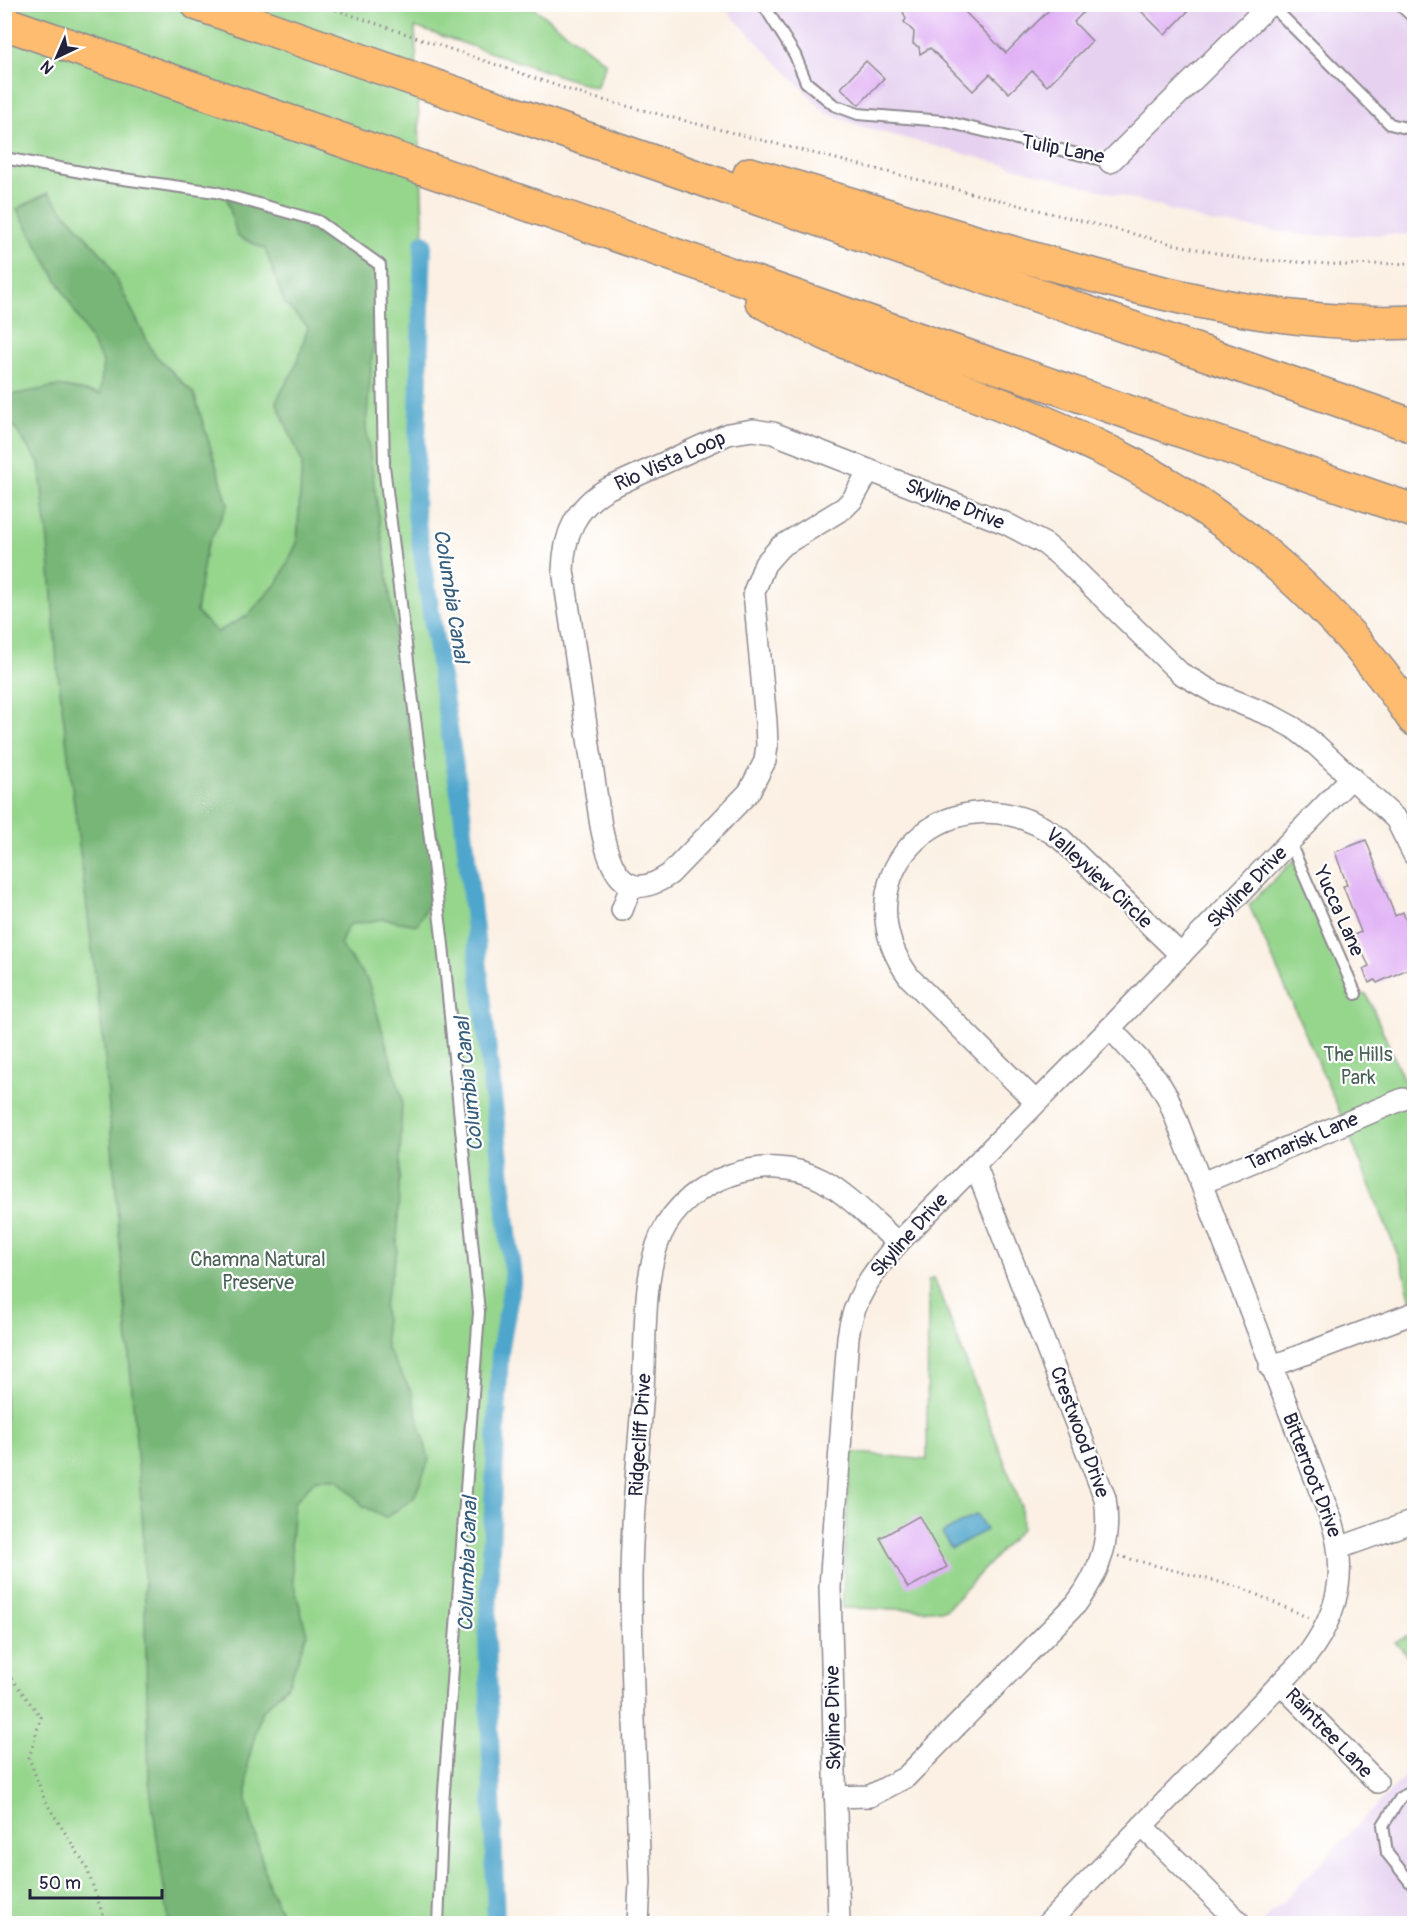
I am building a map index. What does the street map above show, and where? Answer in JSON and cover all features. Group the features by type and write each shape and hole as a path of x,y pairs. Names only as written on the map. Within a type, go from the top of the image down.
{"highway":[{"path":"198,4 1414,426"},
{"path":"4,23 1414,511"},
{"path":"550,127 662,148 1033,260 1226,308 1312,320 1414,322"},
{"path":"685,257 814,330 1110,453 1198,504 1268,556 1301,586 1361,647 1414,718"}],"street":[{"name":"Tulip Lane","path":"1110,162 1270,4"},
{"name":"Rio Vista Loop","path":"631,885 618,876 611,864 601,826 563,570 564,548 570,526 594,496 728,434 753,430 773,433 869,470"},
{"name":"Skyline Drive","path":"869,470 1005,523 1045,544 1066,561 1180,673 1215,693 1294,728 1352,777 1396,819 1414,855"},
{"path":"622,910 631,885 646,887 670,874 756,782 767,745 754,598 758,578 780,547 849,504 869,470"},
{"name":"Skyline Drive","path":"839,1923 830,1587 848,1336 851,1315 859,1294 876,1268 898,1243 1110,1028 1352,777"},
{"name":"Valleyview Circle","path":"1036,1102 910,978 898,962 885,921 887,900 891,877 903,856 919,837 938,823 965,812 1020,816 1043,826 1061,839 1180,955"},
{"name":"Bitterroot Drive","path":"1047,1923 1305,1658 1327,1626 1336,1602 1340,1579 1339,1548 1331,1519 1270,1367 1168,1098 1156,1078 1110,1028"},
{"name":"Tamarisk Lane","path":"1202,1183 1402,1099"},
{"name":"Crestwood Drive","path":"835,1797 870,1796 906,1777 1076,1604 1098,1571 1104,1552 1107,1525 1106,1498 975,1165"},
{"name":"Ridgecliff Drive","path":"638,1923 640,1883 632,1547 650,1279 662,1235 686,1202 714,1181 723,1176 764,1168 782,1168 805,1173 822,1180 845,1196 898,1243"},
{"path":"1270,1367 1414,1313"},
{"path":"1339,1548 1414,1521"},
{"name":"Raintree Lane","path":"1281,1684 1377,1782"},
{"path":"1142,1826 1238,1922"}],"lane":[{"name":"Tulip Lane","path":"763,4 795,55 806,82 834,105 858,114 943,121 1110,162"},
{"path":"1270,4 1390,124 1414,130"},
{"path":"1399,4 1414,18"},
{"path":"4,158 109,177 216,192 318,221 380,265 384,466 443,945 479,1312 443,1805 438,1923"},
{"name":"Yucca Lane","path":"1290,843 1356,994"},
{"path":"1414,1791 1401,1797 1383,1825 1387,1853 1414,1887"}],"path":[{"path":"319,4 587,96 1169,243 1244,259 1347,265 1414,262"},
{"path":"1104,1552 1242,1588 1327,1626"},
{"path":"4,1669 41,1716 28,1758 45,1801 86,1866 106,1923"}],"shaded area":[{"path":"721,5 1414,5 1414,234 1313,236 1209,222 1141,201 863,127 826,113"},
{"path":"1414,1767 1414,1923 1262,1923"}],"green space":[{"name":"Chamna Natural Preserve","path":"5,5 530,5 606,63 596,88 415,27 424,243 415,509 462,812 513,1279 500,1352 487,1636 496,1923 5,1924"},
{"path":"48,193 106,259 154,354 194,394 228,504 206,549 196,612 217,632 247,616 278,582 297,543 302,462 276,401 295,368 308,327 285,304 265,249 237,236 226,195 318,221 380,265 366,427 410,734 440,847 435,891 417,925 383,919 348,925 340,945 368,981 402,1098 397,1251 384,1305 386,1347 412,1393 429,1460 414,1498 385,1518 362,1505 338,1479 316,1479 294,1503 291,1540 293,1581 307,1634 289,1683 261,1713 248,1761 247,1803 269,1887 286,1923 169,1923 149,1781 143,1527 104,1047 57,665 48,542 39,463 5,414 4,396 59,386 100,394 103,362 17,209"},
{"name":"The Hills Park","path":"1296,858 1356,993 1367,995 1414,1104 1414,1313 1403,1268 1344,1122 1249,905"},
{"path":"934,1278 1021,1505 1022,1528 946,1610 842,1608 850,1452 927,1460 928,1281"},
{"path":"1414,1634 1414,1662 1395,1642"}],"water":[{"path":"977,1514 986,1530 951,1549 942,1533"}],"building":[{"path":"900,4 957,4 1006,53 1055,4 1091,4 1074,22 1092,41 1047,86 1032,71 1009,93 990,74 973,91 930,48 920,54 919,47 913,44 914,32 904,22 906,19"},
{"path":"1134,4 1195,4 1165,35"},
{"path":"866,61 884,78 859,105 841,88"},
{"path":"1366,840 1395,916 1403,912 1414,944 1414,966 1377,983 1375,980 1369,983 1363,969 1369,966 1354,935 1361,932 1343,886 1347,885 1335,852"},
{"path":"919,1516 947,1567 908,1588 880,1538"}],"waterway":[{"name":"Columbia Canal","path":"423,243 415,509 462,812 513,1279 500,1352 487,1636 496,1924"}]}
